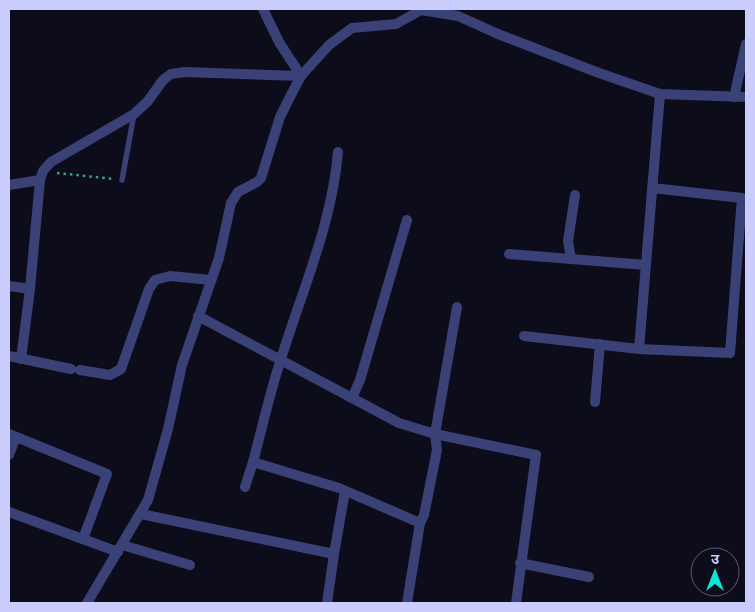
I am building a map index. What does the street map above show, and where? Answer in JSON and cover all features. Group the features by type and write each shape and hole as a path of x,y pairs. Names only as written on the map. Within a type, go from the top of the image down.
{"street":[{"path":"263,9 301,76"},
{"path":"87,603 148,500 168,429 182,365 219,258 234,197 238,192 261,178 280,117 301,76 329,45 352,28 396,24 421,10 458,16 599,74 660,94 746,97"},
{"path":"734,97 746,44"},
{"path":"21,359 42,175 56,158 134,114 148,100 163,80 175,73 301,76"},
{"path":"639,349 660,94"},
{"path":"245,487 280,360 318,247 336,178 338,152"},
{"path":"9,185 42,175"},
{"path":"524,336 639,349 730,353 742,198 652,188"},
{"path":"571,259 568,241 575,195"},
{"path":"352,398 360,380 407,220"},
{"path":"509,254 646,265"},
{"path":"9,356 75,370 110,375 121,368 149,289 155,280 170,276 211,280"},
{"path":"9,286 30,289"},
{"path":"407,603 420,523 424,515 437,450 435,434 457,307"},
{"path":"198,316 399,423 435,434 536,455 516,603"},
{"path":"595,402 600,344"},
{"path":"9,455 12,436 107,474 82,539"},
{"path":"253,462 345,491 420,523"},
{"path":"327,603 345,491"},
{"path":"9,512 82,539 190,565"},
{"path":"141,514 334,554"},
{"path":"520,563 589,577"}],"lane":[{"path":"122,180 134,114"}],"path":[{"path":"42,175 122,180"}]}
